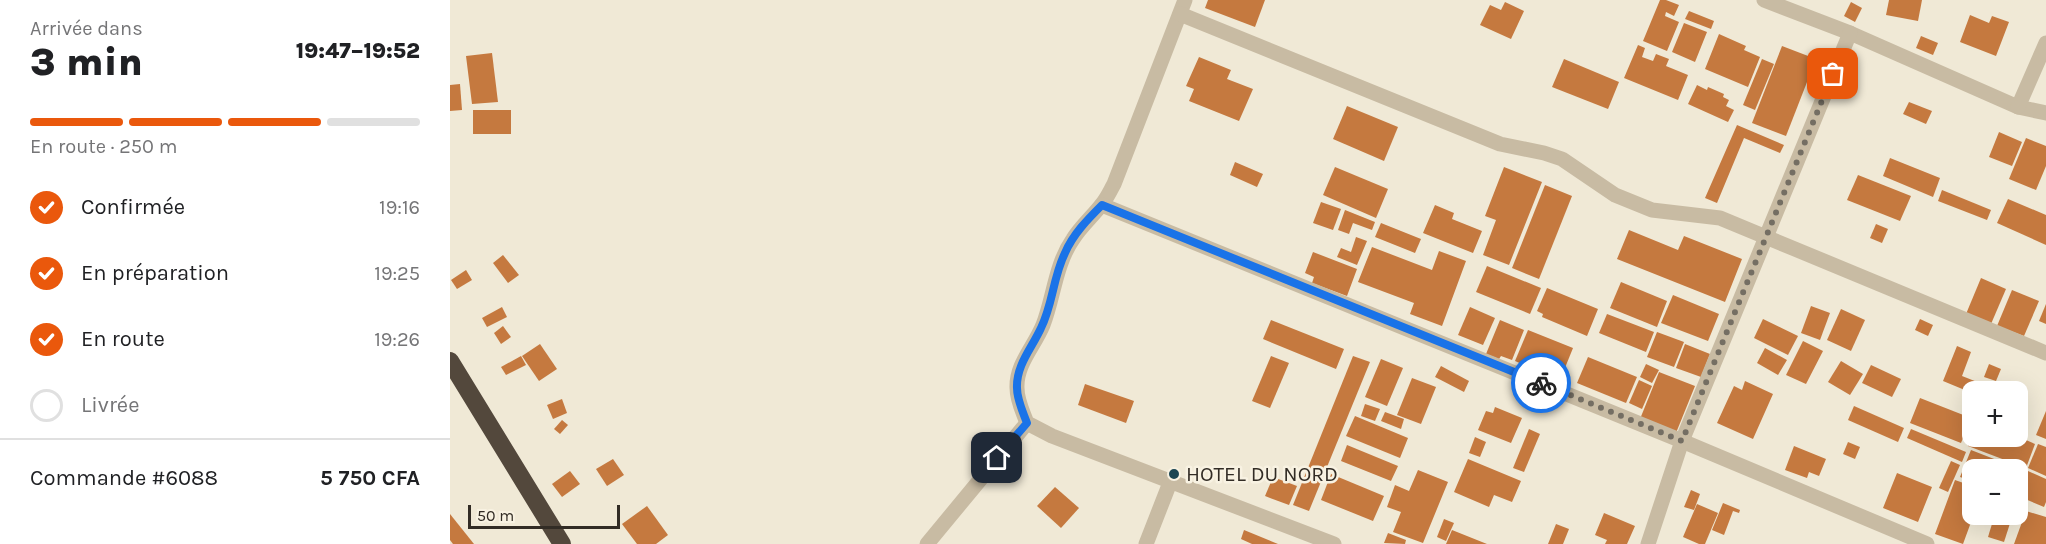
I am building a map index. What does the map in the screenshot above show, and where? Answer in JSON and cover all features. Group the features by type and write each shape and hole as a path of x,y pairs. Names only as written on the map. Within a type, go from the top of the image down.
{"highway":[{"path":"450,361 562,544"}],"street":[{"path":"1764,0 1850,33 2018,107 2046,113"},
{"path":"1334,544 1075,445 1027,423 1021,408 1017,388 1019,371 1042,328 1064,254 1072,239 1102,205 1114,184 1183,7 1500,144 1562,159 1615,195 1633,204 1652,210 1720,218 2046,353"},
{"path":"1648,544 1682,441 1850,33"},
{"path":"2018,107 2046,43"},
{"path":"1102,205 1682,441 1927,544"},
{"path":"927,544 1027,423"},
{"path":"1146,544 1171,480"}],"building":[{"path":"1208,0 1265,0 1255,27 1205,8"},
{"path":"1660,0 1679,5 1674,16 1666,12 1665,16 1679,22 1667,51 1643,41"},
{"path":"1889,0 1922,0 1918,21 1886,15"},
{"path":"1505,2 1524,11 1511,39 1480,25 1490,5 1501,10"},
{"path":"1851,2 1862,8 1855,22 1844,16"},
{"path":"1689,11 1714,21 1711,29 1685,19"},
{"path":"1970,15 1989,23 1992,16 2009,22 1996,56 1960,42"},
{"path":"1684,23 1707,32 1695,62 1672,52"},
{"path":"1719,34 1746,46 1744,50 1760,57 1748,87 1705,69"},
{"path":"1921,36 1938,43 1933,55 1916,48"},
{"path":"1638,45 1645,48 1642,57 1653,61 1656,54 1669,59 1666,66 1688,75 1678,100 1624,78"},
{"path":"1782,46 1816,59 1786,136 1752,123"},
{"path":"492,53 498,102 472,104 466,56"},
{"path":"1199,57 1231,70 1227,79 1253,89 1239,121 1189,101 1194,89 1186,86"},
{"path":"1564,59 1619,82 1608,109 1552,87"},
{"path":"1762,59 1774,64 1755,110 1743,105"},
{"path":"460,84 462,110 450,111 450,85"},
{"path":"1697,85 1724,94 1723,97 1729,100 1726,106 1734,110 1728,122 1688,104"},
{"path":"1909,102 1932,111 1926,124 1903,114"},
{"path":"1347,106 1398,127 1384,161 1333,139"},
{"path":"473,110 511,110 511,134 473,134"},
{"path":"1737,125 1784,145 1780,153 1744,138 1717,203 1705,198"},
{"path":"1999,132 2022,142 2012,166 1989,157"},
{"path":"2026,138 2046,146 2046,166 2036,190 2009,179"},
{"path":"1890,158 1940,178 1933,197 1883,176"},
{"path":"1235,162 1263,174 1257,187 1230,175"},
{"path":"1335,167 1388,189 1376,218 1323,195"},
{"path":"1504,167 1542,182 1509,265 1483,255 1496,220 1485,216"},
{"path":"1858,175 1911,196 1900,221 1847,200"},
{"path":"1545,185 1572,196 1539,279 1512,268"},
{"path":"1942,190 1991,210 1987,220 1938,201"},
{"path":"2008,199 2046,215 2046,245 1997,223"},
{"path":"1321,202 1341,209 1333,230 1313,223"},
{"path":"1435,205 1454,213 1452,219 1482,231 1473,253 1423,233"},
{"path":"1345,210 1375,222 1372,230 1353,223 1349,234 1338,230"},
{"path":"1381,223 1421,239 1415,253 1375,237"},
{"path":"1876,224 1888,229 1882,243 1870,238"},
{"path":"1629,230 1678,250 1684,236 1742,259 1725,302 1617,259"},
{"path":"1356,237 1367,241 1357,265 1337,257 1341,248 1351,252"},
{"path":"1372,247 1432,270 1439,251 1466,261 1442,326 1410,314 1414,303 1358,282"},
{"path":"1313,252 1357,269 1347,296 1312,283 1314,277 1305,273"},
{"path":"503,255 519,275 508,283 493,263"},
{"path":"1487,266 1541,288 1530,314 1476,292"},
{"path":"466,270 472,280 457,289 451,280"},
{"path":"1981,278 2006,289 1991,324 1966,314"},
{"path":"1621,282 1667,301 1657,327 1610,308"},
{"path":"1547,288 1598,309 1587,336 1542,317 1543,314 1537,311"},
{"path":"2012,290 2039,301 2024,336 1997,326"},
{"path":"1673,295 1719,314 1708,341 1661,323"},
{"path":"2046,304 2046,324 2039,321"},
{"path":"1811,306 1830,313 1820,340 1801,333"},
{"path":"502,307 507,317 487,327 482,318"},
{"path":"1470,307 1495,318 1483,345 1458,335"},
{"path":"1841,309 1865,320 1851,351 1827,340"},
{"path":"1607,314 1654,332 1646,352 1599,333"},
{"path":"1763,319 1798,336 1788,355 1754,338"},
{"path":"1920,319 1933,325 1928,336 1915,330"},
{"path":"1271,320 1344,349 1336,369 1263,339"},
{"path":"1500,320 1524,330 1512,360 1501,356 1499,359 1486,354"},
{"path":"503,326 511,337 501,344 494,333"},
{"path":"1528,330 1573,348 1560,380 1515,361"},
{"path":"1657,332 1684,342 1674,367 1647,357"},
{"path":"1803,341 1823,351 1806,384 1786,375"},
{"path":"540,344 557,369 539,381 522,356"},
{"path":"1685,344 1710,354 1701,377 1676,368"},
{"path":"1957,346 1971,352 1962,376 1975,381 1962,381 1962,389 1943,381"},
{"path":"1765,348 1787,360 1778,375 1757,363"},
{"path":"521,356 526,365 506,375 501,367"},
{"path":"1271,356 1289,363 1270,408 1252,401"},
{"path":"1353,356 1370,362 1309,511 1293,505"},
{"path":"1588,357 1637,377 1626,403 1577,383"},
{"path":"1381,359 1403,368 1387,406 1365,397"},
{"path":"1841,361 1863,374 1850,395 1828,382"},
{"path":"1646,364 1659,370 1652,383 1640,377"},
{"path":"1989,364 2001,369 1996,381 1984,377"},
{"path":"1871,365 1901,379 1892,397 1862,383"},
{"path":"1441,366 1469,381 1464,392 1435,377"},
{"path":"1659,372 1695,386 1676,433 1640,419"},
{"path":"1412,378 1436,387 1421,424 1397,415"},
{"path":"1639,380 1652,386 1642,409 1629,403"},
{"path":"1745,381 1773,394 1753,439 1717,423 1734,386 1742,390"},
{"path":"1085,384 1134,401 1126,423 1078,405"},
{"path":"1920,398 1962,414 1962,440 1961,443 1910,423"},
{"path":"562,399 567,413 553,419 547,405"},
{"path":"1365,404 1380,409 1375,421 1361,416"},
{"path":"1854,406 1904,428 1898,442 1848,420"},
{"path":"1495,407 1522,418 1511,443 1478,430 1486,411 1493,413"},
{"path":"2046,411 2046,439 2036,435"},
{"path":"1385,412 1404,419 1401,429 1381,421"},
{"path":"1355,416 1408,438 1400,458 1346,436"},
{"path":"562,420 568,425 560,434 554,429"},
{"path":"1529,429 1540,434 1524,472 1513,468"},
{"path":"1911,429 1966,452 1962,462 1907,438"},
{"path":"1475,437 1486,442 1480,457 1469,453"},
{"path":"2028,441 2035,444 2028,463 2028,459 2002,459 1971,447 2028,447"},
{"path":"1848,442 1860,447 1855,459 1843,454"},
{"path":"2038,444 2046,447 2046,476 2028,468"},
{"path":"1347,445 1398,466 1391,481 1341,461"},
{"path":"1794,446 1826,459 1819,476 1809,472 1807,478 1785,470"},
{"path":"1971,450 1994,459 1967,459"},
{"path":"613,459 624,475 607,486 596,469"},
{"path":"1468,459 1521,481 1512,502 1494,495 1489,507 1454,492"},
{"path":"1951,461 1960,465 1948,492 1939,488"},
{"path":"1418,470 1448,482 1423,543 1393,532 1401,512 1387,507 1395,485 1409,491"},
{"path":"570,471 580,484 562,497 552,484"},
{"path":"2028,471 2046,479 2044,507 2028,500"},
{"path":"1897,473 1932,487 1918,522 1883,508"},
{"path":"1331,474 1384,496 1373,521 1321,500"},
{"path":"1273,477 1297,486 1289,505 1265,496"},
{"path":"1955,480 1962,482 1962,525 1970,525 1963,544 1935,534"},
{"path":"1055,487 1079,508 1061,528 1037,506"},
{"path":"1691,490 1700,494 1694,510 1684,507"},
{"path":"1723,503 1740,510 1739,513 1733,511 1724,535 1712,530"},
{"path":"1697,504 1718,513 1705,544 1699,544 1683,537"},
{"path":"647,506 668,535 656,544 637,544 622,524"},
{"path":"2028,512 2046,517 2046,544 2014,544 2021,525 2028,525"},
{"path":"1604,513 1635,526 1627,544 1605,544 1607,540 1595,535"},
{"path":"450,514 474,544 453,544 450,540"},
{"path":"1444,519 1454,523 1446,541 1437,537"},
{"path":"1556,524 1569,529 1563,544 1548,544"},
{"path":"1992,525 2009,525 2004,542 1988,537"},
{"path":"1244,530 1278,544 1252,544 1241,539"},
{"path":"1452,530 1487,544 1446,544"},
{"path":"1388,533 1406,540 1405,544 1384,543"}],"way so far":[{"path":"1541,383 1682,441 1833,74"}],"place":[{"name":"HOTEL DU NORD","path":"1174,474"}],"route":[{"path":"997,458 1027,423 1017,388 1019,371 1042,328 1064,254 1072,239 1102,205 1541,383"}]}
